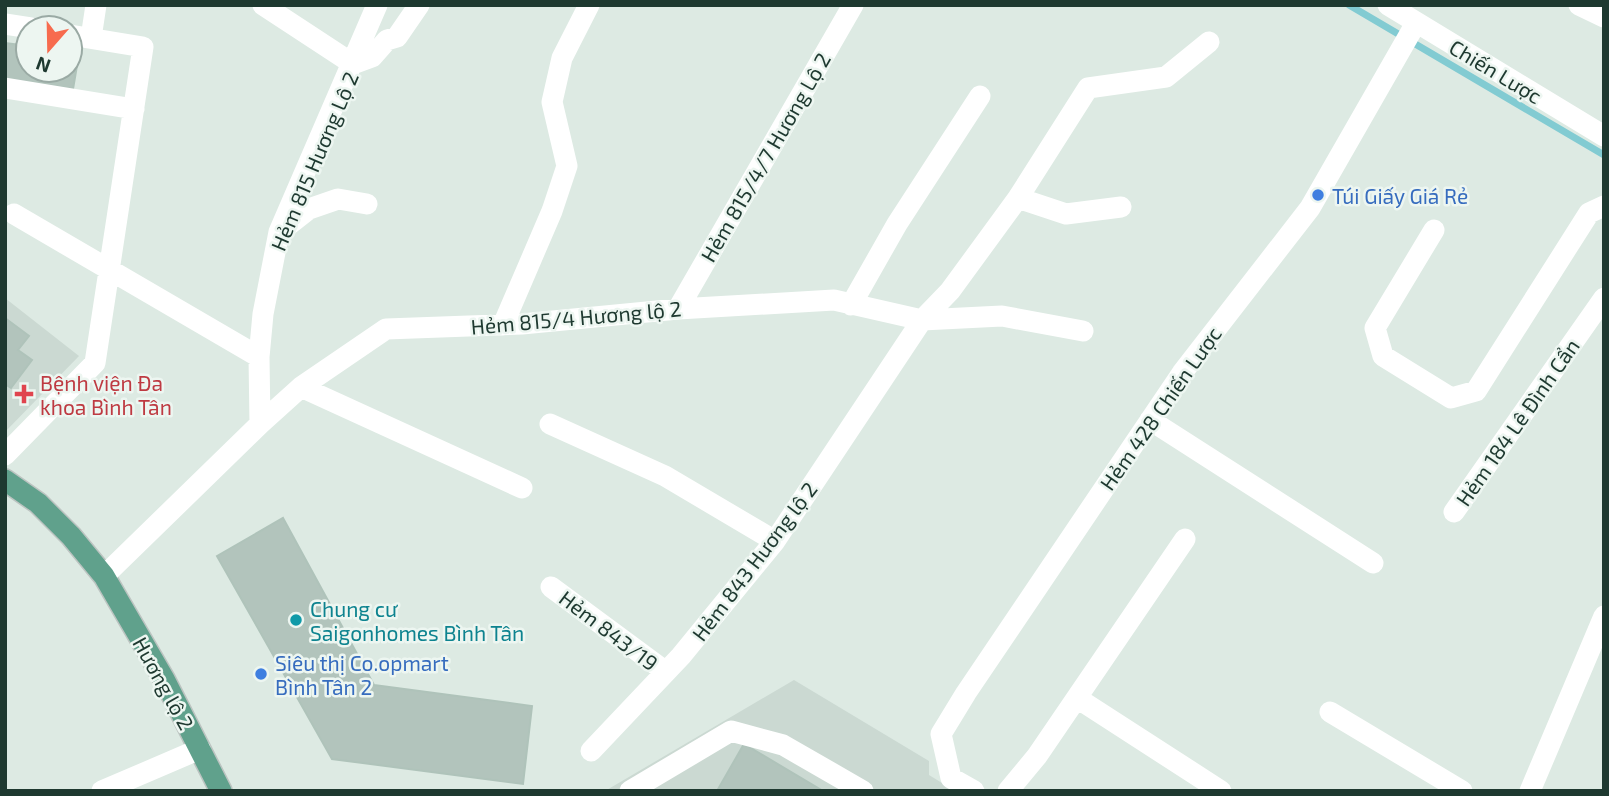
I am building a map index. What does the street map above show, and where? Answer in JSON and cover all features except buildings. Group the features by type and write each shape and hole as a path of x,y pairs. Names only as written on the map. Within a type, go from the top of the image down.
{"main road":[{"path":"5,480 38,503 71,536 104,576"},
{"name":"Hương lộ 2","path":"104,576 164,679 222,791"}],"street":[{"path":"84,30 96,5"},
{"path":"263,5 353,64 377,5"},
{"name":"Hẻm 815 Hương Lộ 2","path":"260,425 259,357 263,314 279,232 346,74 353,64 372,57 387,40 397,37 419,5"},
{"path":"503,325 552,211 567,166 552,102 562,58 589,5"},
{"name":"Hẻm 815/4/7 Hương Lộ 2","path":"678,309 853,5"},
{"name":"Chiến Lược","path":"1388,5 1413,27 1604,136"},
{"path":"1579,5 1604,17"},
{"name":"Hẻm 428 Chiến Lược","path":"974,791 951,778 941,734 973,681 1182,373 1310,208 1413,27"},
{"path":"5,455 94,363 143,47 84,37"},
{"name":"Hẻm 843 Hương lộ 2","path":"591,751 681,656 775,541 922,320 950,291 1018,198 1088,88 1166,77 1209,42"},
{"path":"5,88 134,109"},
{"path":"851,304 897,224 980,96"},
{"path":"1018,198 1066,214 1121,207"},
{"path":"279,232 309,209 338,199 367,204"},
{"path":"1434,230 1375,328 1383,356 1451,398 1476,391 1589,213 1604,206"},
{"path":"15,214 259,357"},
{"name":"Hẻm 184 Lê Đình Cẩn","path":"1454,512 1604,298"},
{"name":"Hẻm 815/4 Hương lộ 2","path":"260,425 301,387 386,330 503,325 678,309 834,300 922,320 1002,316 1083,331"},
{"path":"301,387 522,488"},
{"path":"1150,420 1373,563"},
{"path":"550,424 665,476 775,541"},
{"path":"104,576 260,425"},
{"path":"1007,791 1037,756 1185,539"},
{"name":"Hẻm 843/19","path":"551,587 666,673"},
{"path":"1530,791 1604,616"},
{"path":"1077,698 1221,791"},
{"path":"1330,712 1462,791"},
{"path":"630,791 731,731 783,745 863,791"},
{"path":"102,791 200,749"}],"shaded area":[{"name":"Bệnh viện Đa khoa Bình Tân","path":"5,298 79,356 5,432"},
{"path":"794,680 929,761 929,775 955,791 605,791"}],"waterway":[{"path":"1349,5 1604,155"}],"place":[{"name":"Túi Giấy Giá Rẻ","path":"1318,195"},
{"name":"Bệnh viện Đa khoa Bình Tân","path":"24,394"},
{"name":"Chung cư Saigonhomes Bình Tân","path":"296,620"},
{"name":"Siêu thị Co.opmart Bình Tân 2","path":"261,674"}]}
